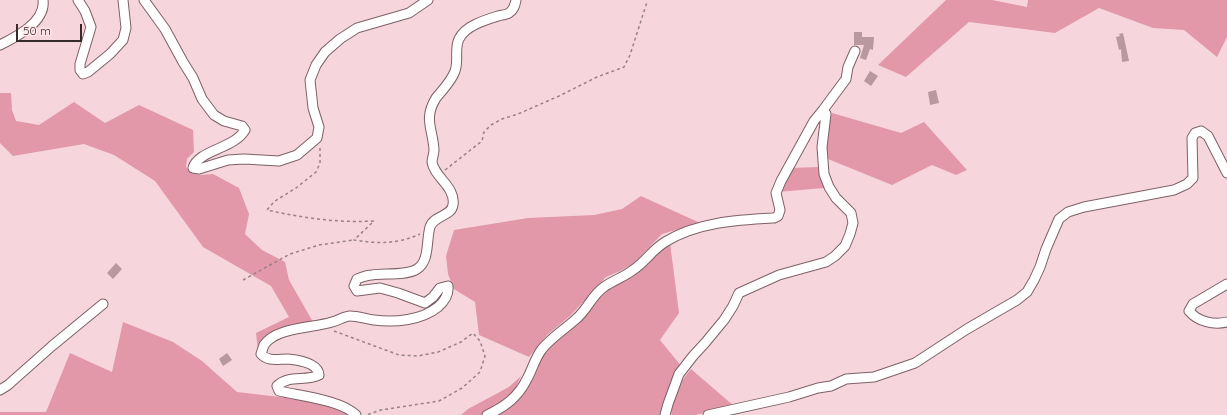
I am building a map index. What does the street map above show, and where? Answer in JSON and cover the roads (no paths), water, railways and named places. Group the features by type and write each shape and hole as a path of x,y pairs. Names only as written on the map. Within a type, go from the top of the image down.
{"street":[{"path":"0,45 21,34 32,26 40,15 44,3 43,0"},
{"path":"78,0 85,11 91,27 80,64 80,70 83,74 88,72 110,54 123,40 126,28 123,0"},
{"path":"144,0 165,29 193,78 202,99 214,116 224,121 242,126 245,130 242,136 200,158 194,163 193,168 199,169 228,160 244,159 279,161 297,156 317,138 319,127 313,108 310,80 316,65 325,52 340,39 357,28 409,13 428,0"},
{"path":"356,415 350,409 336,404 280,391 277,386 282,380 292,378 313,378 319,375 319,371 312,364 289,359 275,360 265,358 261,354 264,346 270,339 279,334 332,322 348,316 386,321 420,317 430,313 440,305 449,293 448,286 440,288 433,297 425,303 380,288 357,291 354,286 358,279 370,275 402,273 416,270 422,264 426,255 430,228 433,220 448,212 453,207 453,200 450,192 444,181 436,172 432,163 434,152 429,112 437,97 450,82 455,72 458,60 456,50 459,39 464,32 473,26 497,16 509,13 515,6 516,0"},
{"path":"487,415 506,405 518,394 542,350 578,318 603,287 619,280 634,270 665,241 689,231 733,220 774,218 778,216 780,210 776,193 781,181 814,121 846,79 848,67 855,51"},
{"path":"665,415 679,374 692,356 716,331 734,306 740,293 779,275 826,262 835,256 845,246 853,223 850,213 836,198 829,187 824,174 822,147 826,114 823,110"},
{"path":"708,415 789,397 830,386 846,378 874,377 915,364 967,329 1017,300 1027,292 1040,267 1059,219 1068,212 1084,206 1174,190 1187,184 1193,178 1192,138 1195,133 1201,131 1208,136 1227,173"},
{"path":"1227,284 1193,304 1190,311 1194,317 1205,321 1219,324 1227,322"},
{"path":"0,390 8,385 103,304"}]}
